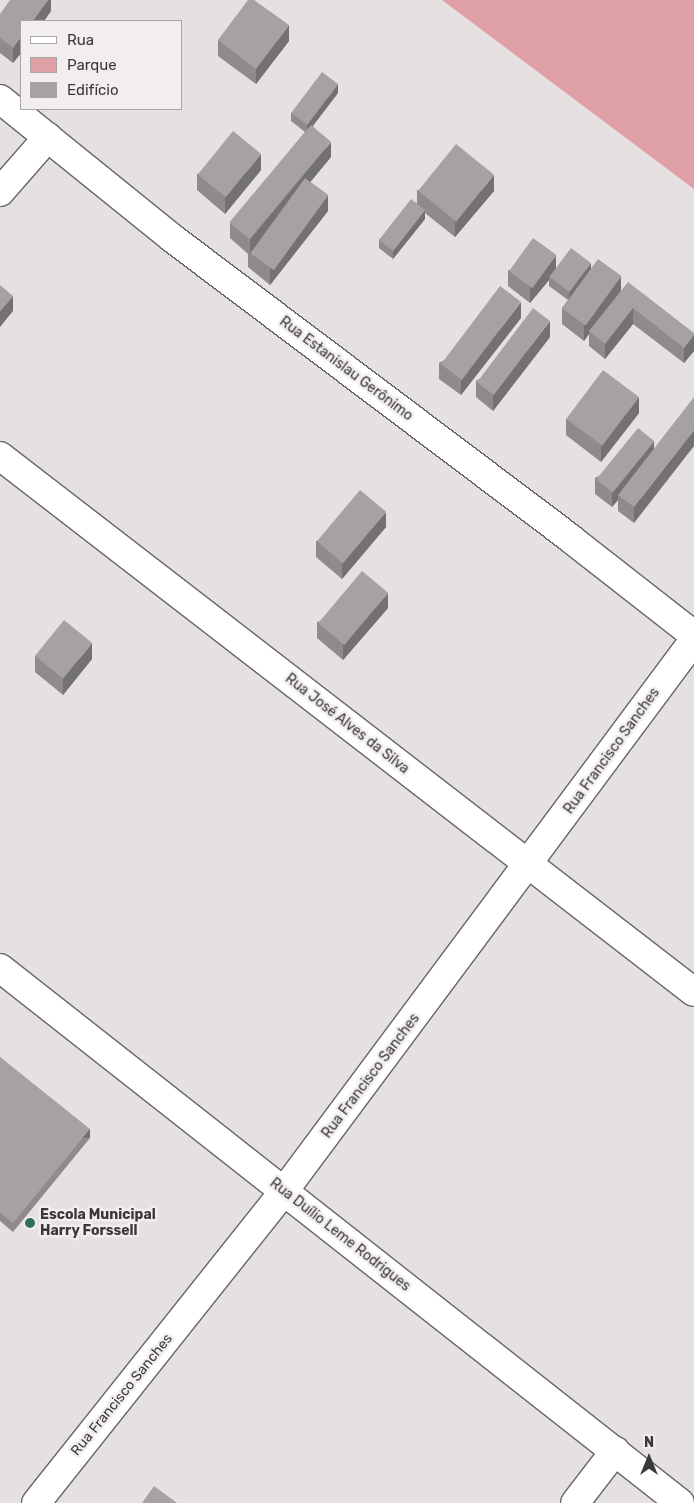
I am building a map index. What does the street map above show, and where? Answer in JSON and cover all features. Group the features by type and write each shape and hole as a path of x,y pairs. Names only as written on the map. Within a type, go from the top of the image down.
{"street":[{"name":"Rua Estanislau Gerônimo","path":"0,99 172,238 571,539 694,635"},
{"path":"0,192 48,137"},
{"name":"Rua José Alves da Silva","path":"0,456 694,992"},
{"name":"Rua Francisco Sanches","path":"36,1503 284,1191 694,640"},
{"name":"Rua Duílio Leme Rodrigues","path":"0,968 680,1503"},
{"path":"575,1503 615,1451"}],"green space":[{"path":"442,0 694,0 694,189"}],"building":[{"path":"10,0 48,0 34,20 20,20 20,38 13,48 0,38 0,14"},
{"path":"248,0 254,0 289,25 256,69 218,40"},
{"path":"322,72 338,84 307,125 291,113"},
{"path":"311,125 331,142 249,239 229,222"},
{"path":"233,131 261,154 226,197 198,175"},
{"path":"456,144 494,175 456,221 418,191"},
{"path":"305,178 328,195 274,270 250,253"},
{"path":"411,199 425,210 393,251 379,240"},
{"path":"533,238 556,255 532,288 509,271"},
{"path":"571,248 591,263 569,292 549,277"},
{"path":"598,259 621,276 586,325 562,308"},
{"path":"628,282 694,333 684,348 633,308 605,344 589,331"},
{"path":"0,285 13,296 0,311"},
{"path":"500,286 521,302 462,380 441,364"},
{"path":"533,308 550,321 494,395 477,382"},
{"path":"603,370 639,397 602,446 566,419"},
{"path":"694,397 694,430 634,507 618,495"},
{"path":"638,428 654,441 613,493 596,479"},
{"path":"360,490 386,512 343,563 317,541"},
{"path":"362,571 388,593 344,645 318,623"},
{"path":"64,620 92,643 63,678 35,656"},
{"path":"0,1057 90,1129 13,1223 0,1213"},
{"path":"154,1486 177,1503 142,1503"}],"place":[{"name":"Escola Municipal Harry Forssell","path":"30,1223"}]}
